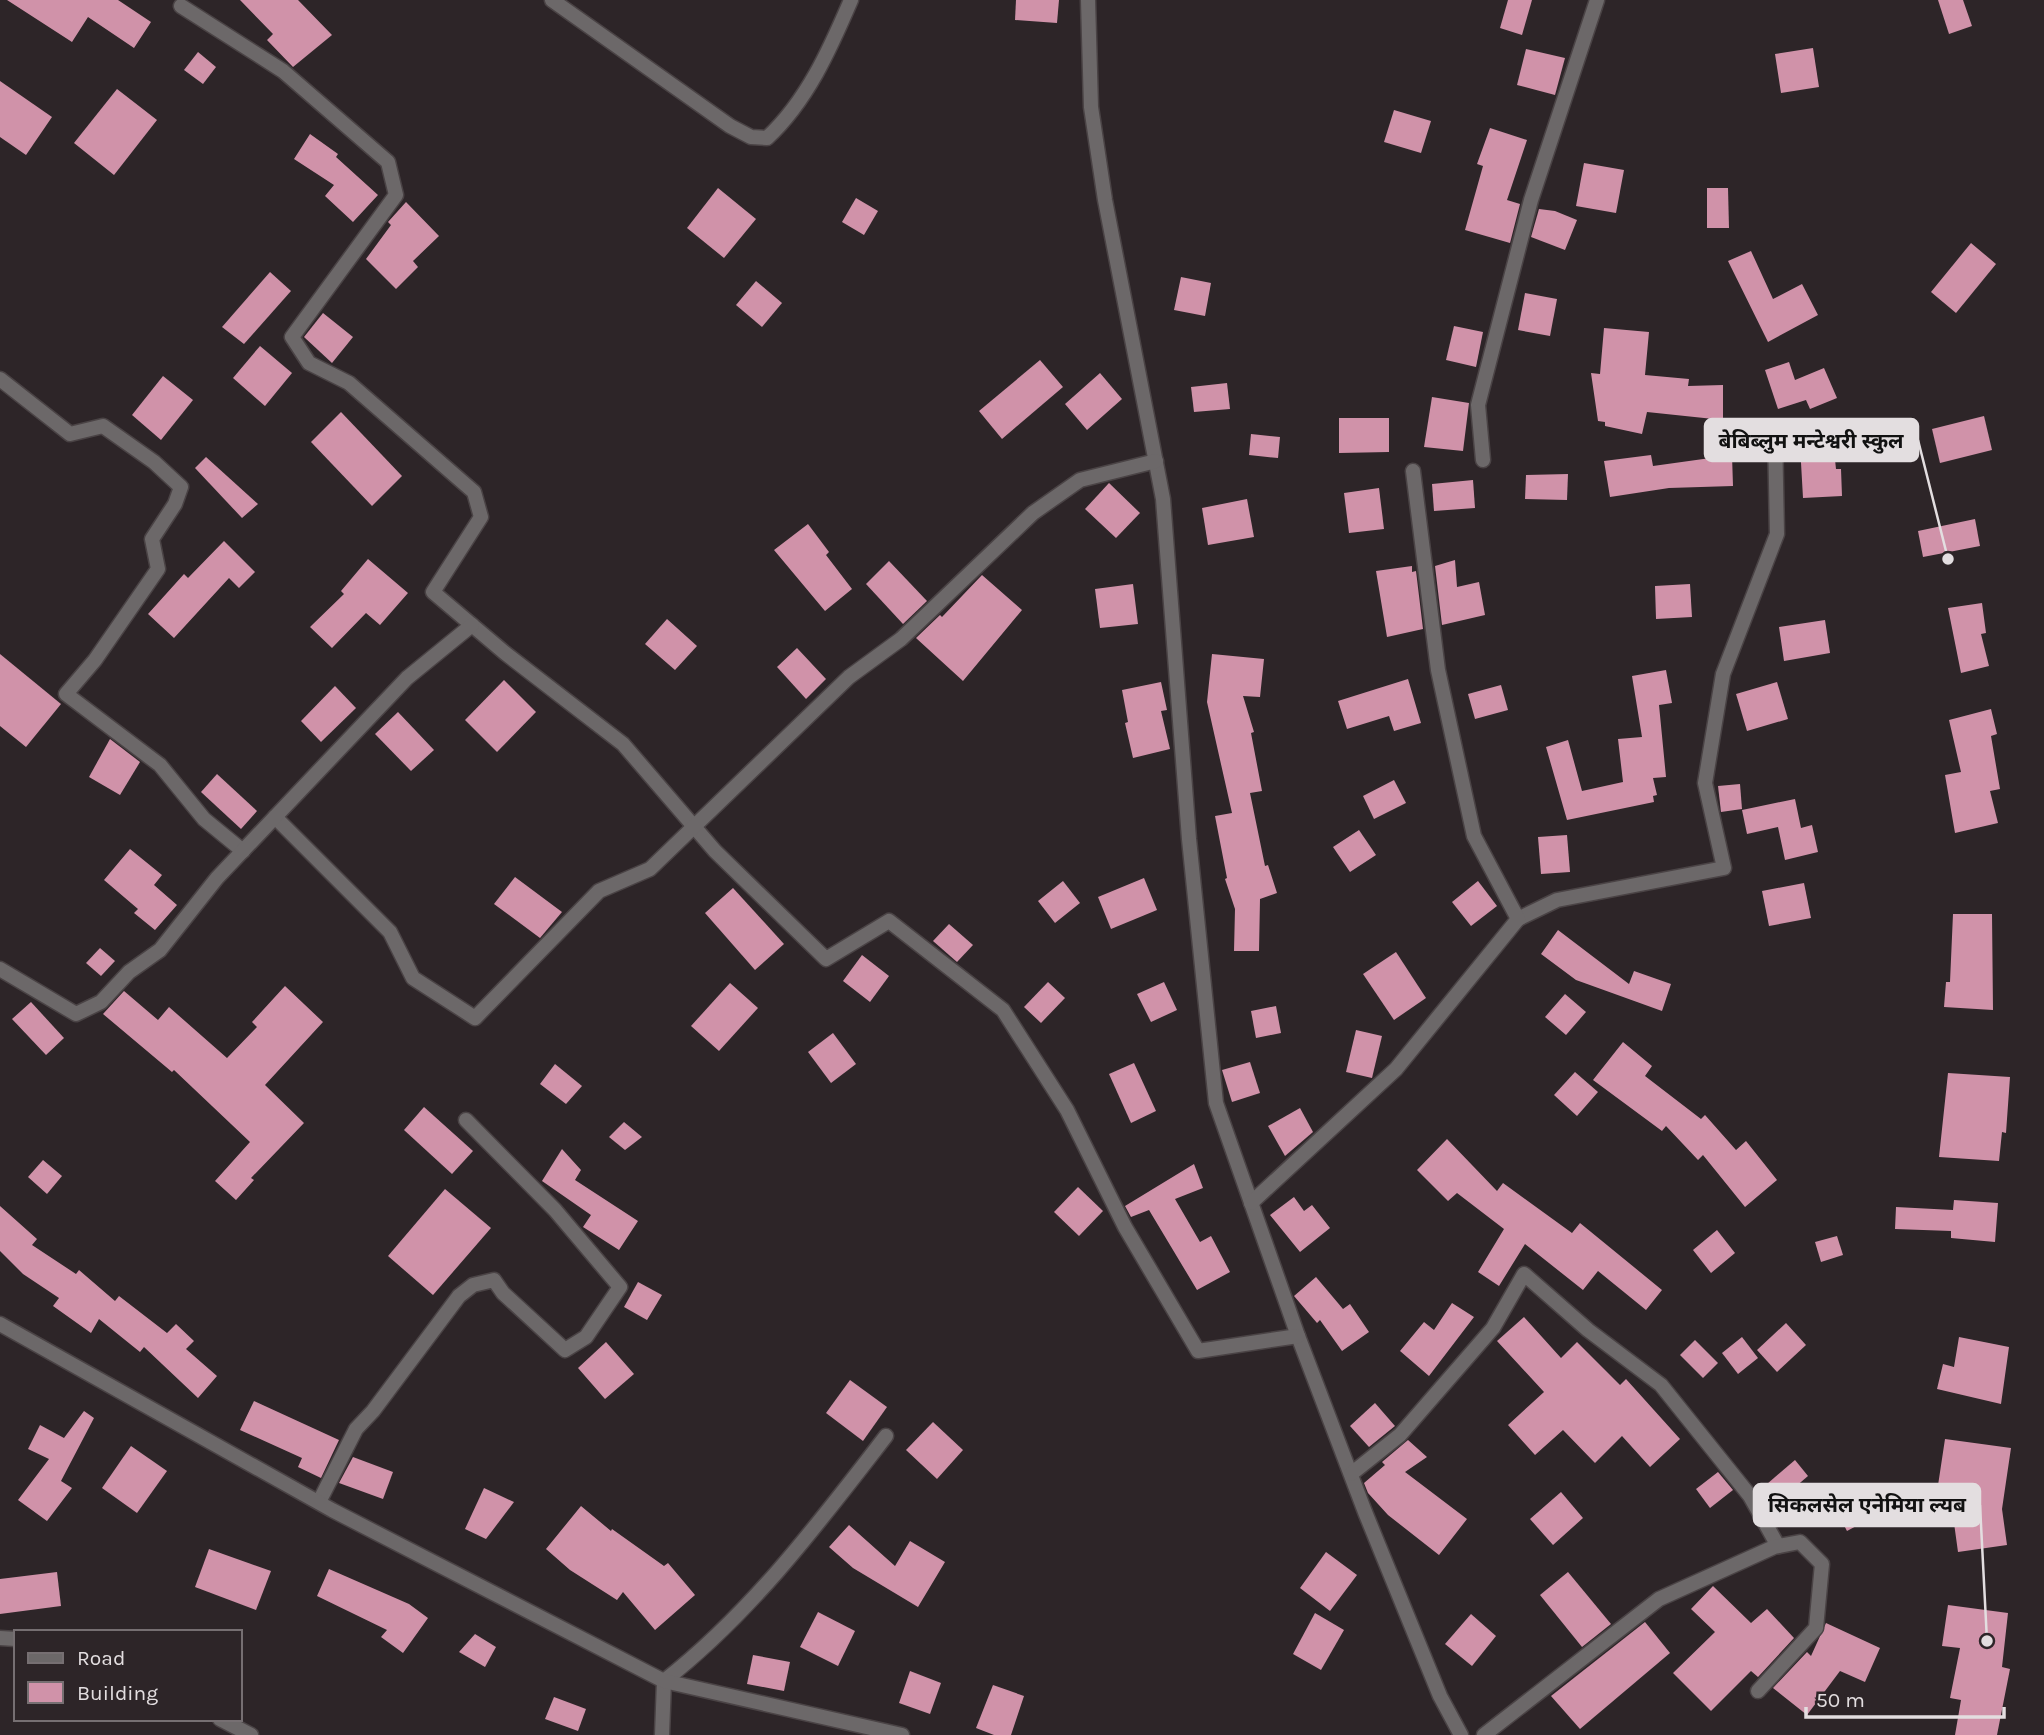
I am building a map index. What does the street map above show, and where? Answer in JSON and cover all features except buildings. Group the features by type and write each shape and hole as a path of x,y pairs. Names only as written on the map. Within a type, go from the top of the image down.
{"street":[{"path":"552,0 730,126 751,137 767,138 790,117 832,43 851,0"},
{"path":"1088,0 1091,107 1163,499 1189,839 1216,1103 1298,1336 1351,1474 1440,1696 1461,1735"},
{"path":"1483,460 1478,405 1531,200 1597,0"},
{"path":"178,2 283,71 388,162 396,195 292,337 309,363 349,383 474,492 481,517 433,592 623,744 695,828 826,959 889,921 1003,1010 1067,1110 1125,1227 1198,1351 1298,1336"},
{"path":"0,379 70,434 103,426 154,462 181,487 175,504 152,538 158,569 95,660 66,694 159,765 204,819 243,851"},
{"path":"1251,1203 1396,1069 1518,919 1557,900 1724,868 1705,783 1723,674 1777,534 1775,432"},
{"path":"275,817 390,932 412,978 475,1018 599,891 650,870 849,677 901,639 1032,513 1080,480 1156,461"},
{"path":"1413,471 1438,670 1474,835 1518,919"},
{"path":"0,969 76,1014 101,1002 129,972 160,950 243,851 407,678 472,625"},
{"path":"319,1502 356,1429 459,1296 473,1285 494,1280 503,1293 565,1350 586,1337 620,1287 555,1210 466,1120"},
{"path":"1351,1474 1400,1435 1493,1328 1524,1274 1588,1330 1661,1385 1750,1496 1778,1546"},
{"path":"0,1324 319,1502 664,1681 902,1735"},
{"path":"662,1735 664,1681 701,1652 761,1592 886,1436"},
{"path":"1485,1735 1659,1599 1778,1546 1800,1542 1822,1564 1816,1628 1758,1691"},
{"path":"224,1721 251,1735"}],"place":[{"name":"बेबिब्लुम मन्टेश्वरी स्कुल","path":"1948,559"},
{"name":"सिकलसेल एनेमिया ल्यब","path":"1987,1641"}]}
